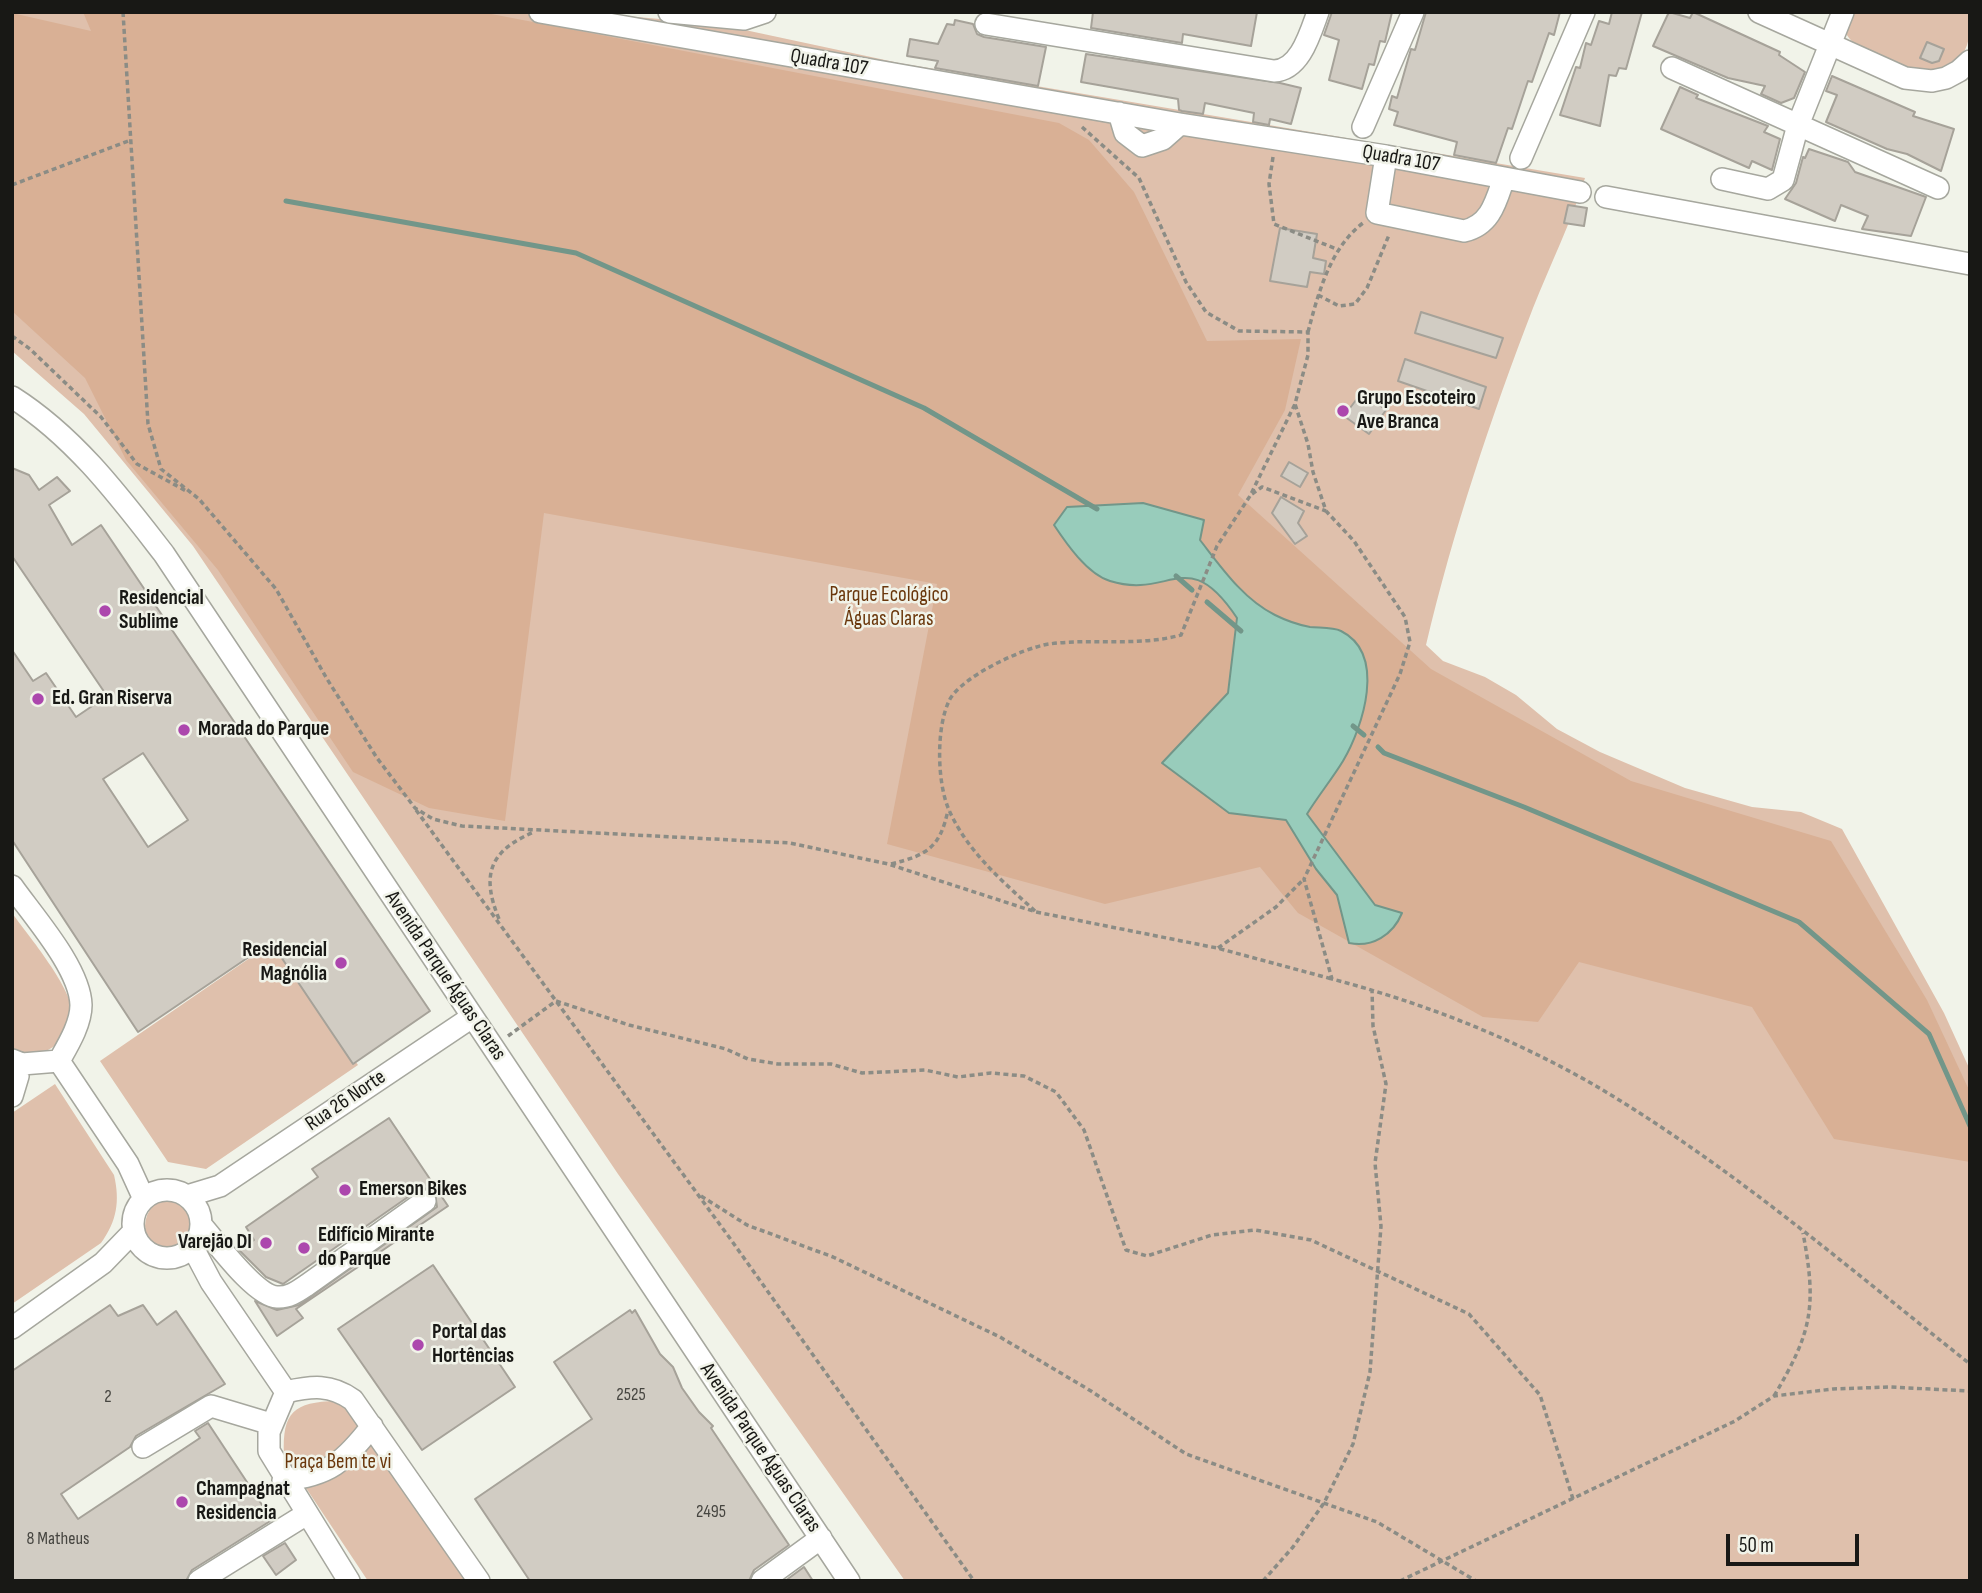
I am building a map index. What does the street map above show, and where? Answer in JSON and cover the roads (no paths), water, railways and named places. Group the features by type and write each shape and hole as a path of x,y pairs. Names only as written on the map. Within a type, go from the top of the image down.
{"street":[{"name":"Quadra 107","path":"540,12 1180,124 1386,156 1580,192"},
{"path":"669,12 744,19 765,12"},
{"path":"986,23 1274,71 1286,70 1294,65 1318,12"},
{"path":"1363,127 1413,12"},
{"path":"1521,158 1584,12"},
{"path":"1759,12 1905,78 1932,81 1946,78 1970,61"},
{"path":"1722,179 1757,189 1776,186 1783,180 1798,125 1843,12"},
{"path":"1672,68 1938,188"},
{"path":"1386,156 1386,215 1464,231 1474,229 1493,211 1504,178"},
{"path":"1606,197 1970,264"},
{"name":"Avenida Parque Águas Claras","path":"12,397 36,412 106,478 164,554 849,1581"},
{"path":"12,886 73,976 81,1005 73,1037 59,1061"},
{"name":"Rua 26 Norte","path":"187,1196 220,1185 472,1017"},
{"path":"12,1063 59,1061"},
{"path":"59,1061 152,1195"},
{"path":"12,1063 18,1076 12,1096"},
{"name":"Rua 26 Norte","path":"201,1220 220,1185"},
{"path":"187,1252 156,1257 144,1250 134,1231 135,1214 152,1195 169,1190 187,1196 201,1220 255,1285 271,1296 280,1298 292,1295 307,1285 425,1201"},
{"path":"187,1252 201,1220"},
{"path":"12,1328 103,1263 134,1231"},
{"path":"103,1263 144,1250"},
{"path":"187,1252 211,1282 286,1392"},
{"path":"286,1392 310,1387 339,1390 353,1400 480,1581"},
{"path":"286,1392 271,1424 268,1451 283,1480 349,1581"},
{"path":"143,1447 211,1406 271,1424"},
{"path":"283,1480 316,1475 331,1468 354,1450 372,1426"},
{"path":"199,1581 305,1515"},
{"path":"762,1581 821,1538"}],"water":[{"path":"1143,503 1204,520 1200,540 1233,582 1253,600 1275,615 1292,622 1341,631 1355,642 1364,656 1367,692 1358,730 1343,761 1307,814 1375,905 1402,913 1393,928 1374,942 1349,943 1337,895 1316,869 1286,820 1229,813 1162,763 1228,693 1237,618 1220,596 1205,583 1191,578 1131,585 1101,577 1078,557 1054,525 1067,507"}],"waterway":[{"path":"286,201 576,253 924,408 1097,509"},
{"path":"1176,576 1192,590"},
{"path":"1207,602 1241,631"},
{"path":"1353,726 1364,735"},
{"path":"1378,747 1384,753 1524,807 1799,922 1929,1034 1970,1126"}],"place":[{"name":"Grupo Escoteiro Ave Branca","path":"1343,411"},
{"name":"Residencial Sublime","path":"105,611"},
{"name":"Ed. Gran Riserva","path":"38,699"},
{"name":"Morada do Parque","path":"184,730"},
{"name":"Residencial Magnólia","path":"341,963"},
{"name":"Emerson Bikes","path":"345,1190"},
{"name":"Varejão DI","path":"266,1243"},
{"name":"Edifício Mirante do Parque","path":"304,1248"},
{"name":"Portal das Hortências","path":"418,1345"},
{"name":"Champagnat Residencia","path":"182,1502"}],"park label":[{"name":"Parque Ecológico Águas Claras","path":"889,608"},
{"name":"Praça Bem te vi","path":"338,1463"}]}
